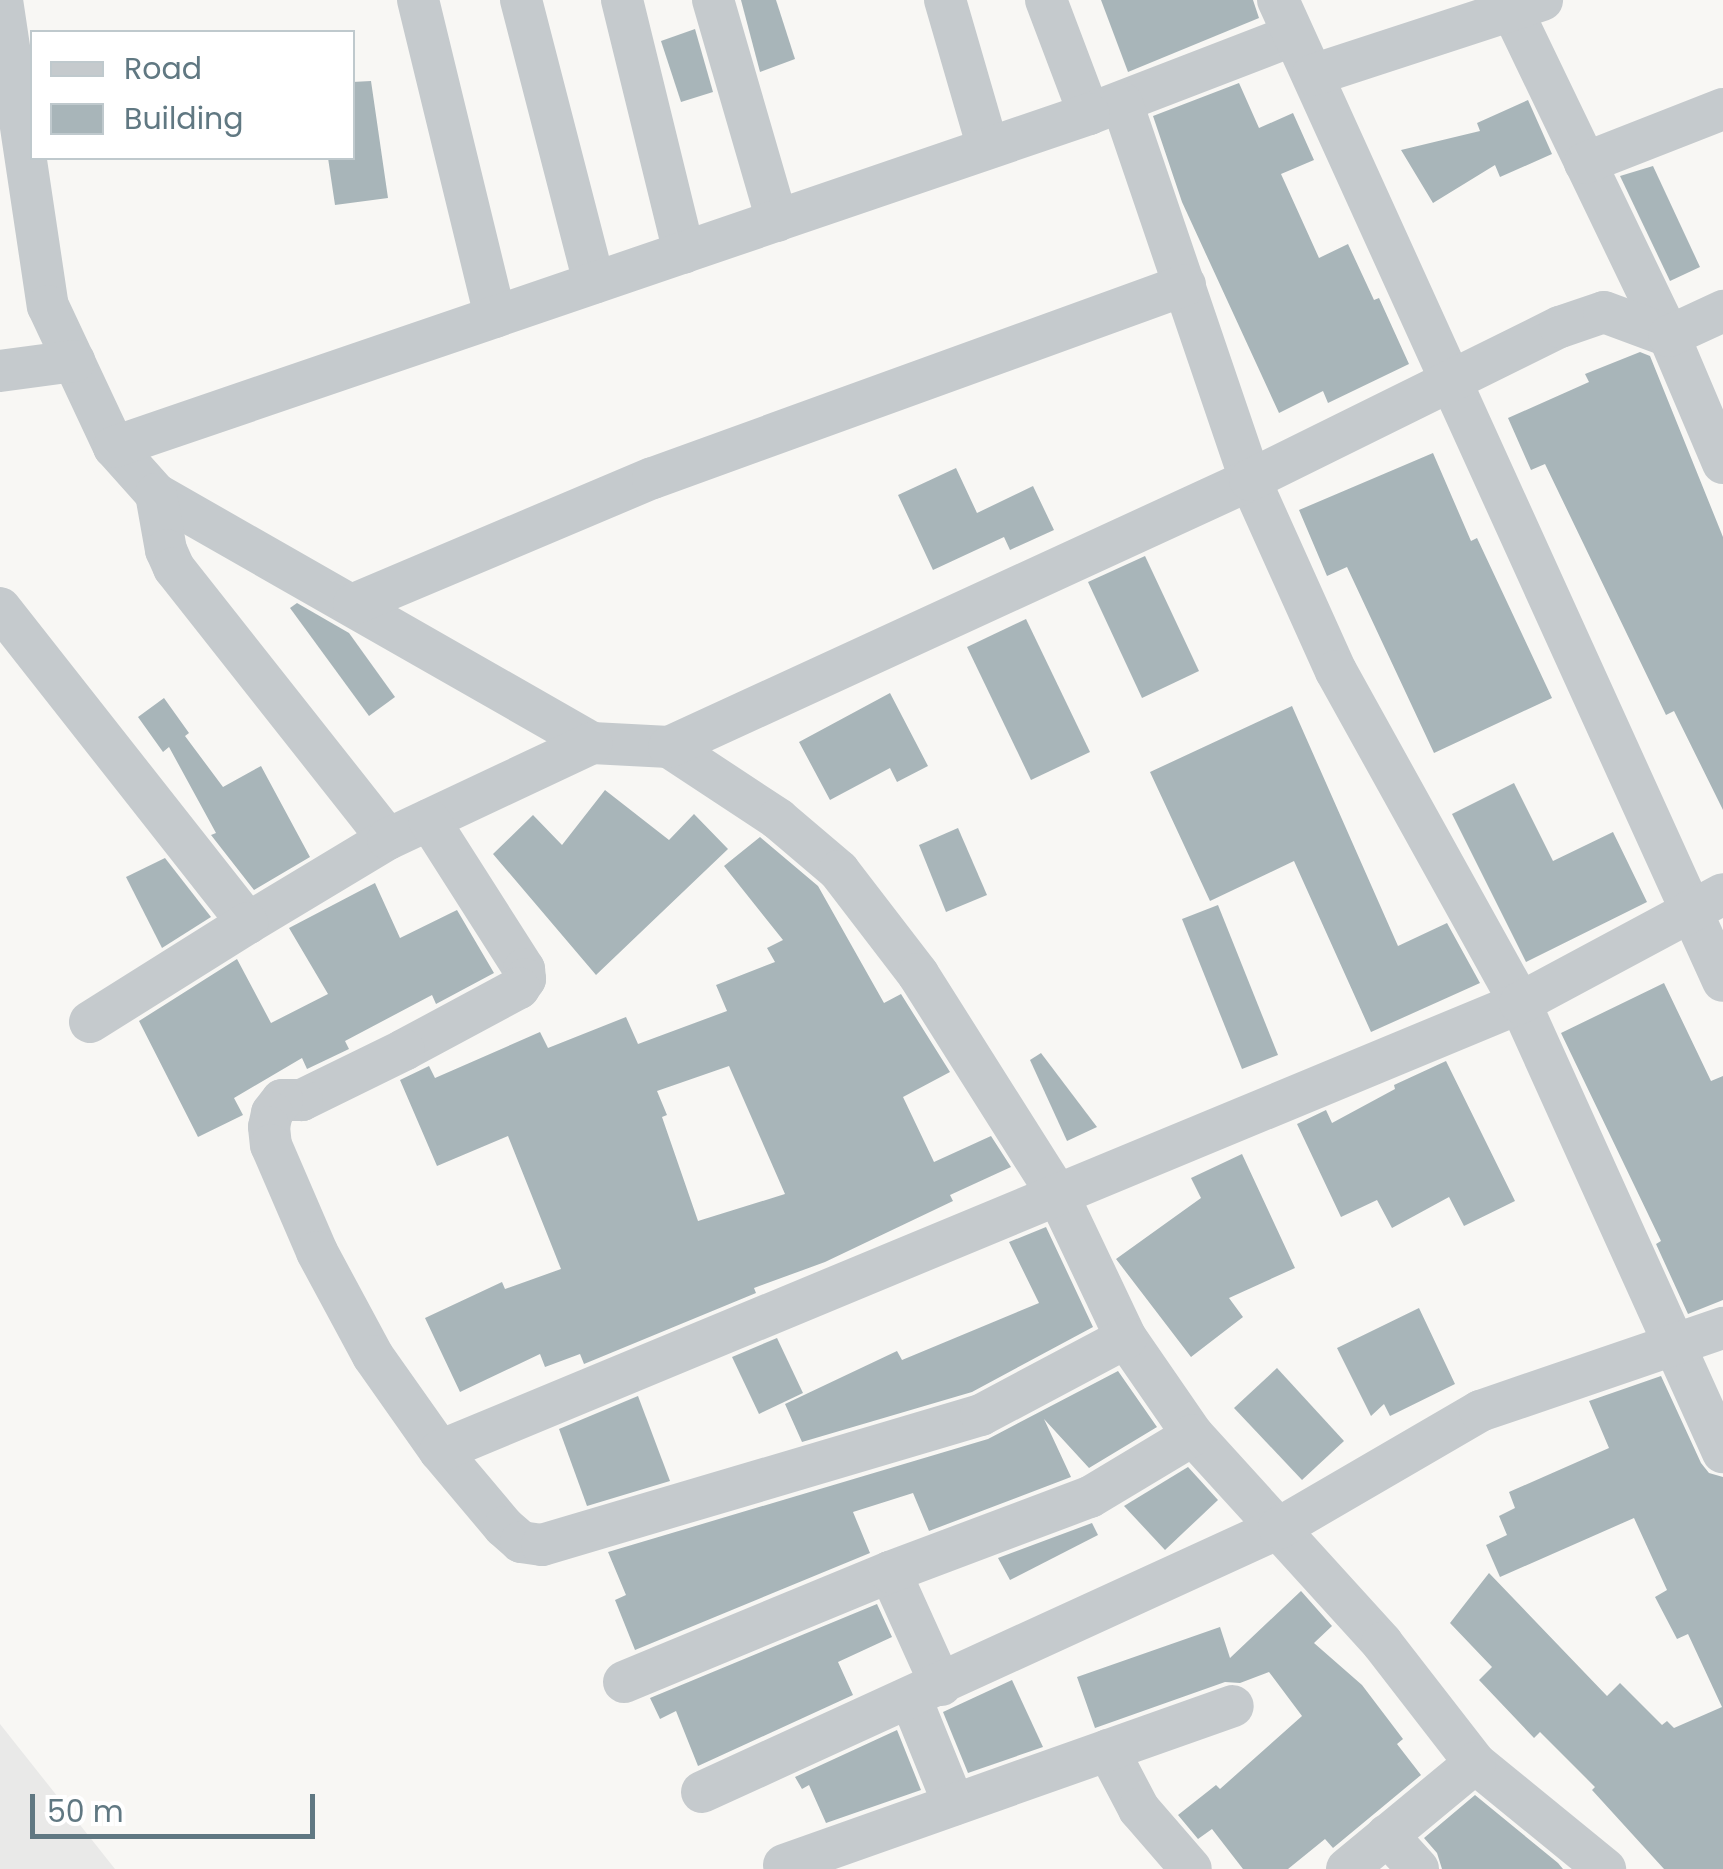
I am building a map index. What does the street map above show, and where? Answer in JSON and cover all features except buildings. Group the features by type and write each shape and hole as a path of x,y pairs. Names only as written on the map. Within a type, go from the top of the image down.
{"street":[{"path":"2,0 48,306 114,447 156,494 592,743 669,747 1250,480 1452,376 1560,326 1604,312 1669,336 1723,312"},
{"path":"418,0 495,317"},
{"path":"521,0 594,283"},
{"path":"622,0 684,253"},
{"path":"713,0 777,221"},
{"path":"945,0 988,148"},
{"path":"1046,0 1106,109 1185,285 1250,480 1336,671 1520,1003 1723,1452"},
{"path":"1312,75 1520,3 1586,164 1669,336 1723,464"},
{"path":"114,447 1106,109 1284,18 1452,376 1514,524 1707,901 1723,982"},
{"path":"1586,164 1723,109"},
{"path":"354,604 653,478 1185,285"},
{"path":"0,371 74,361"},
{"path":"156,494 166,550 174,568 388,839"},
{"path":"0,608 248,923"},
{"path":"90,1022 388,839 592,743"},
{"path":"669,747 778,819 839,871 918,974 1058,1196 1126,1338 1193,1435 1382,1644 1475,1764 1605,1869"},
{"path":"429,820 524,969 525,979 519,988 387,1058 302,1100 282,1100 272,1112 268,1127 271,1144 317,1252 373,1356 440,1451 504,1527 522,1542 542,1545 980,1415 1126,1338"},
{"path":"440,1451 1520,1003 1707,901"},
{"path":"702,1792 1279,1528 1480,1411 1678,1347 1723,1328"},
{"path":"624,1682 890,1572 1090,1497 1193,1435"},
{"path":"890,1572 954,1804"},
{"path":"784,1864 1233,1706"},
{"path":"1108,1750 1138,1808 1191,1869"},
{"path":"1347,1869 1475,1764"},
{"path":"1387,1835 1418,1869"}],"shaded area":[{"path":"0,1724 115,1869 0,1869"}]}
